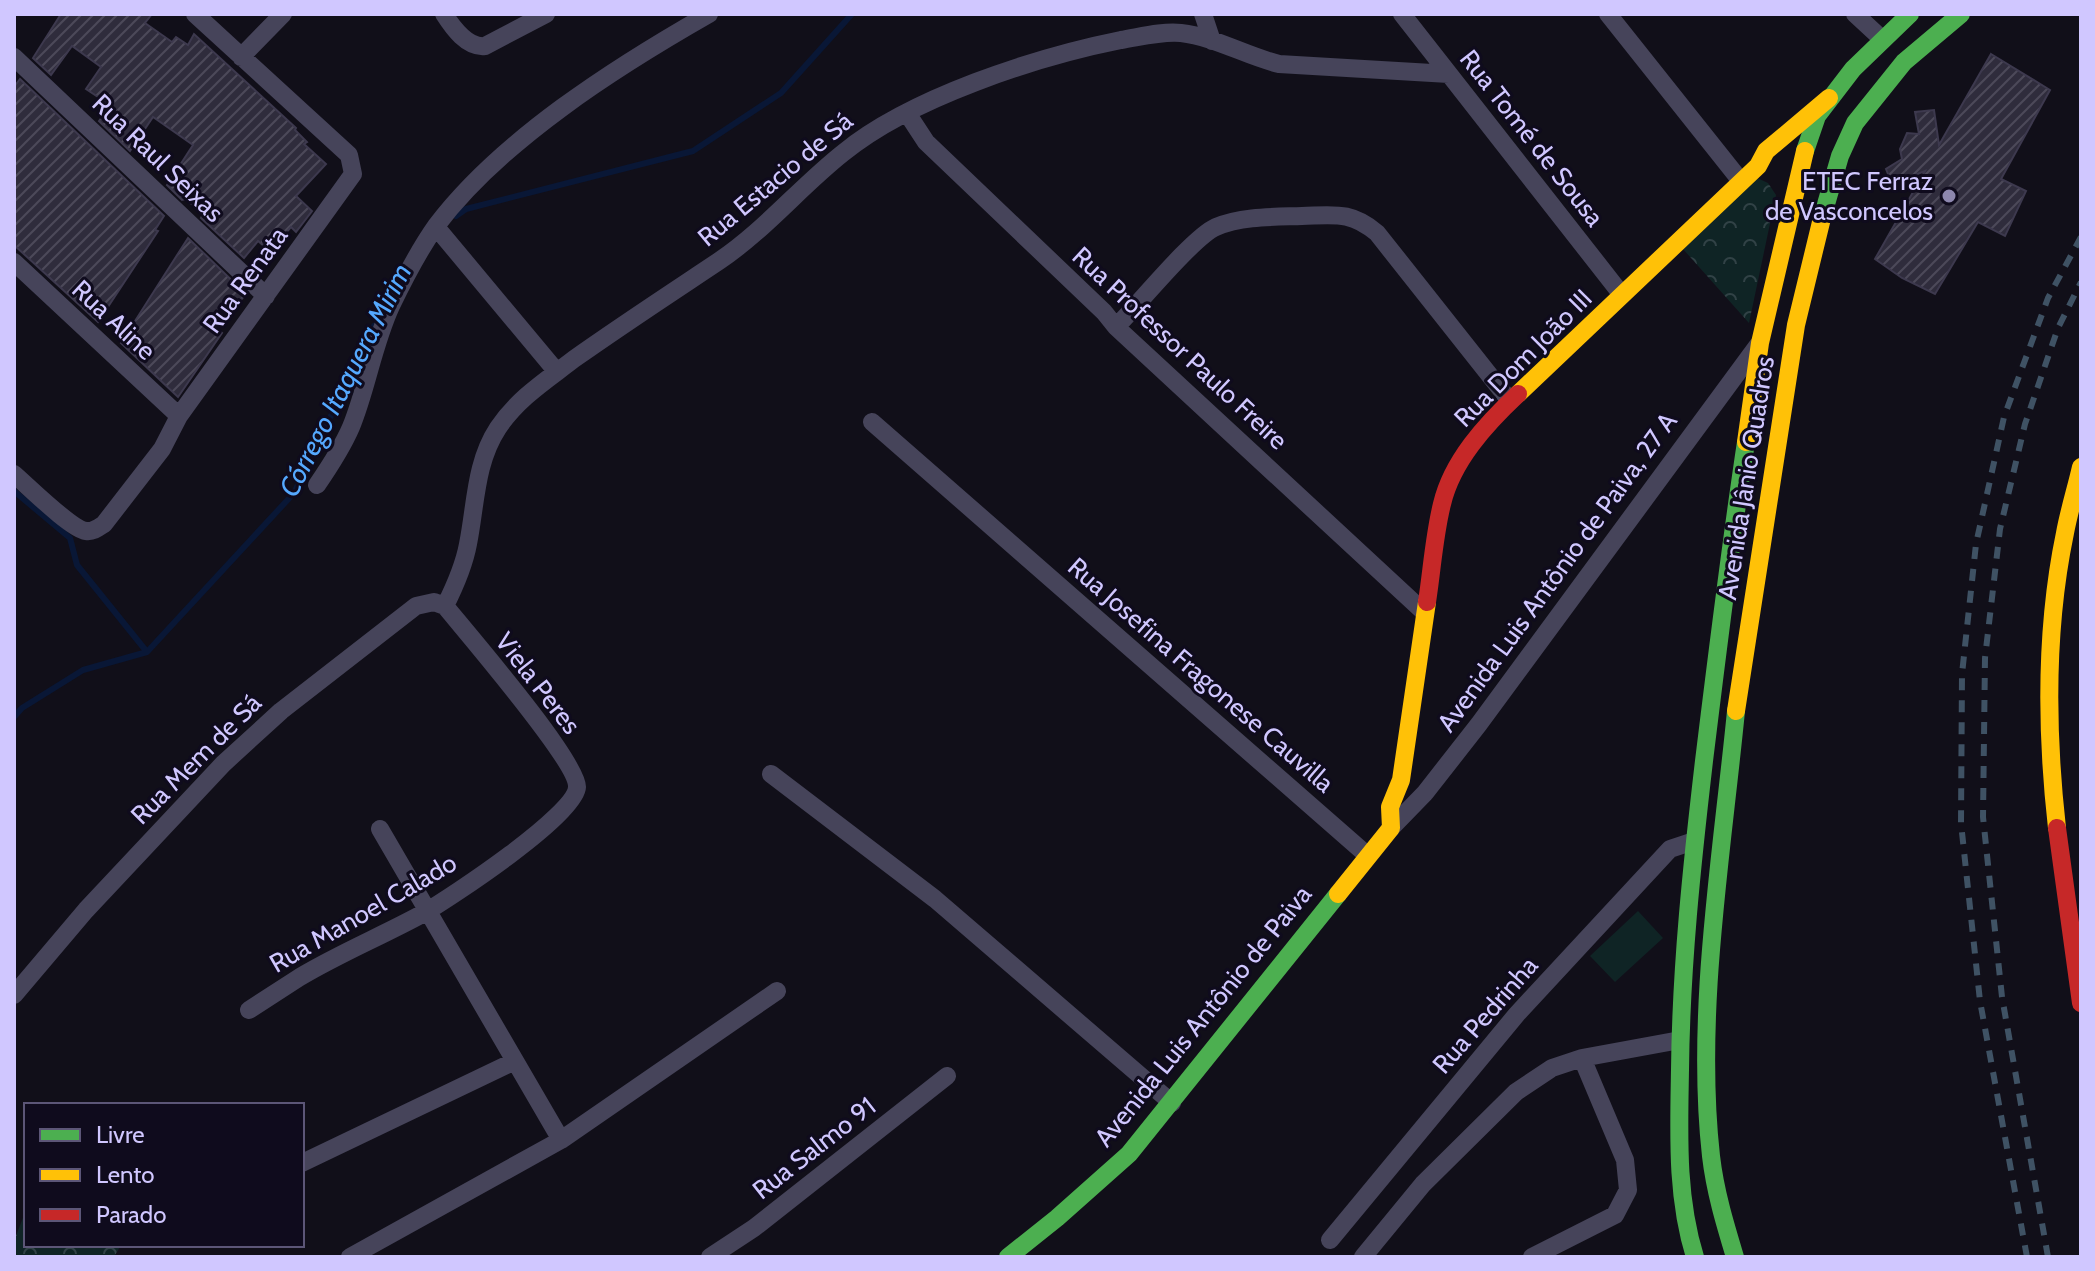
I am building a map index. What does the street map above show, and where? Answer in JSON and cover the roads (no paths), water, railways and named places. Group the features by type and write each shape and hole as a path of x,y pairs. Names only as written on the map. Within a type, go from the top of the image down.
{"main road":[{"name":"Avenida Jânio Quadros","path":"1695,1257 1687,1232 1679,1171 1682,998 1694,841 1724,592 1760,343 1806,149 1817,116 1829,98 1882,39 1910,14"},
{"name":"Avenida Jânio Quadros","path":"1735,1257 1716,1186 1707,1116 1707,1000 1738,692 1796,325 1828,194 1855,123 1904,62 1961,14"},
{"name":"Rua Dom João III","path":"1391,828 1390,807 1401,780 1442,503 1456,469 1471,445 1510,401 1758,166 1766,151 1829,98"},
{"name":"Rua Dom João III","path":"1758,166 1773,165 1855,123"},
{"path":"2081,467 2061,553 2051,634 2048,732 2068,929 2081,1003"},
{"name":"Avenida Luis Antônio de Paiva","path":"1008,1257 1129,1154 1391,828"},
{"path":"1682,998 1707,1000"},
{"path":"1681,1194 1716,1186"}],"street":[{"path":"195,14 241,57 283,14"},
{"path":"444,14 469,43 477,47 485,46 546,14"},
{"path":"317,485 338,455 352,425 390,308 436,227 485,170 582,93 641,53 709,14"},
{"path":"1203,14 1212,41"},
{"name":"Rua Tomé de Sousa","path":"1402,14 1622,295"},
{"path":"1608,14 1740,180"},
{"path":"1855,14 1882,39"},
{"name":"Rua Estacio de Sá","path":"445,606 464,563 485,452 499,427 528,393 624,323 724,258 842,153 907,113 1024,66 1091,46 1148,35 1180,33 1279,64 1449,74"},
{"name":"Rua Raul Seixas","path":"14,57 266,296"},
{"name":"Rua Renata","path":"14,474 72,525 83,531 91,531 104,524 162,449 179,416 353,174 349,155 241,57"},
{"name":"Rua Professor Paulo Freire","path":"907,113 926,142 1116,327 1425,613"},
{"path":"1116,327 1214,227 1264,218 1343,214 1362,221 1377,233 1510,401"},
{"path":"436,227 557,372"},
{"name":"Rua Aline","path":"14,262 179,416"},
{"name":"Avenida Luis Antônio de Paiva, 27 A","path":"1391,828 1425,793 1479,724 1760,343"},
{"name":"Rua Josefina Fragonese Cauvilla","path":"872,422 1367,855"},
{"name":"Rua Mem de Sá","path":"14,995 86,910 202,786 281,711 416,606 434,602 445,606"},
{"name":"Viela Peres","path":"445,606 536,719 573,772 577,787 575,797"},
{"path":"771,774 935,899 1172,1103"},
{"name":"Rua Manoel Calado","path":"249,1010 302,976 426,912 503,860 556,818 575,797"},
{"path":"380,829 561,1140"},
{"name":"Rua Pedrinha","path":"1330,1240 1517,1014 1670,849 1694,841"},
{"path":"350,1257 561,1140 777,991"},
{"path":"1363,1257 1423,1184 1516,1092 1552,1068 1582,1058 1680,1040"},
{"path":"1532,1257 1615,1215 1628,1190 1625,1160 1582,1058"},
{"path":"304,1162 515,1061"},
{"name":"Rua Salmo 91","path":"710,1257 754,1228 947,1076"}],"waterway":[{"name":"Córrego Itaquera Mirim","path":"456,216 466,209 693,151 781,93 852,14"},
{"name":"Córrego Itaquera Mirim","path":"14,717 22,708 83,670 147,652 294,493 374,326"},
{"path":"14,491 70,538 77,565 147,652"}],"railway":[{"path":"2027,1257 1980,1001 1961,823 1962,674 1976,544 2004,417 2048,298 2081,237"},
{"path":"2048,1257 2002,997 1983,817 1985,658 2000,529 2025,424 2058,328 2081,282"}],"place":[{"name":"ETEC Ferraz de Vasconcelos","path":"1949,196"}]}
